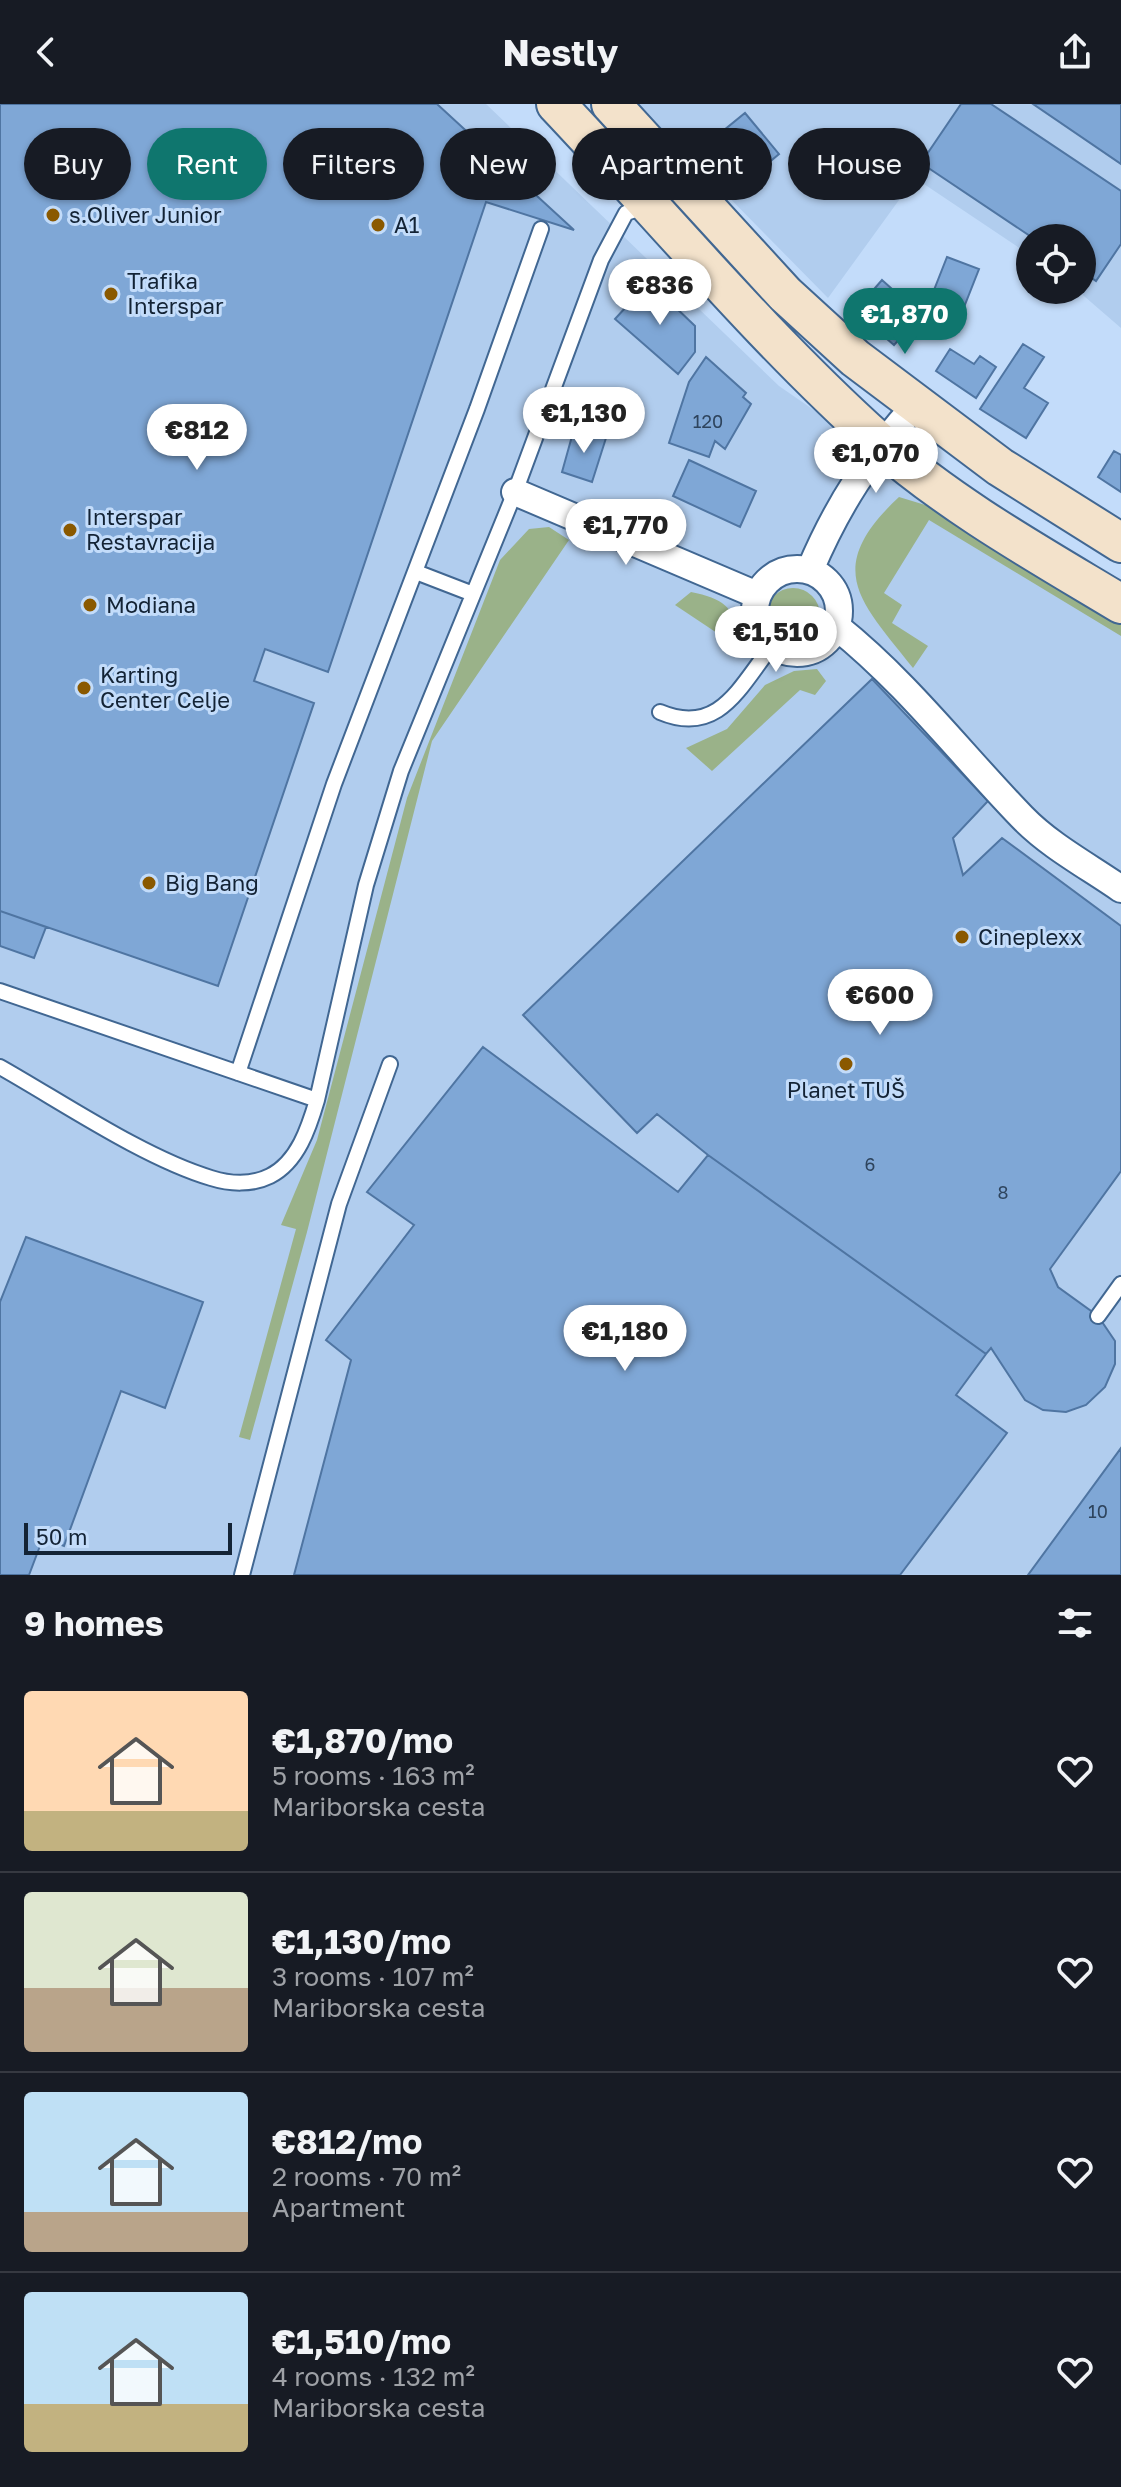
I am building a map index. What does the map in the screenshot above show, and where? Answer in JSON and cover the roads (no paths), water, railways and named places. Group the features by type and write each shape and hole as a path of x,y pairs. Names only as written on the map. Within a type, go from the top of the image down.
{"main road":[{"path":"556,104 647,206 881,443 964,507 1121,604"},
{"path":"611,104 785,294 855,358 1000,467 1121,543"}],"street":[{"path":"810,570 833,516 881,443 917,404"},
{"path":"515,492 757,595"},
{"path":"789,568 810,570 831,585 840,605 837,627 821,646 795,654 772,646 757,626 757,595 771,577 789,568"},
{"path":"837,627 868,652 924,707 1022,817 1049,841 1121,889"}],"lane":[{"path":"0,1067 166,1160 212,1179 245,1184 272,1175 292,1158 309,1126 317,1100 366,885 401,771 515,492 601,260 626,213 647,206"},
{"path":"238,1073 334,784 416,572 541,229"},
{"path":"416,572 473,594"},
{"path":"660,712 678,720 701,720 723,709 772,646"},
{"path":"0,991 317,1100"},
{"path":"242,1575 339,1204 390,1064"},
{"path":"1098,1316 1121,1284"}],"place":[{"name":"s.Oliver Junior","path":"53,215"},
{"name":"A1","path":"378,225"},
{"name":"Trafika Interspar","path":"111,294"},
{"name":"Interspar Restavracija","path":"70,530"},
{"name":"Modiana","path":"90,605"},
{"name":"Karting Center Celje","path":"84,688"},
{"name":"Big Bang","path":"149,883"},
{"name":"Cineplexx","path":"962,937"},
{"name":"Planet TUŠ","path":"846,1064"}]}
